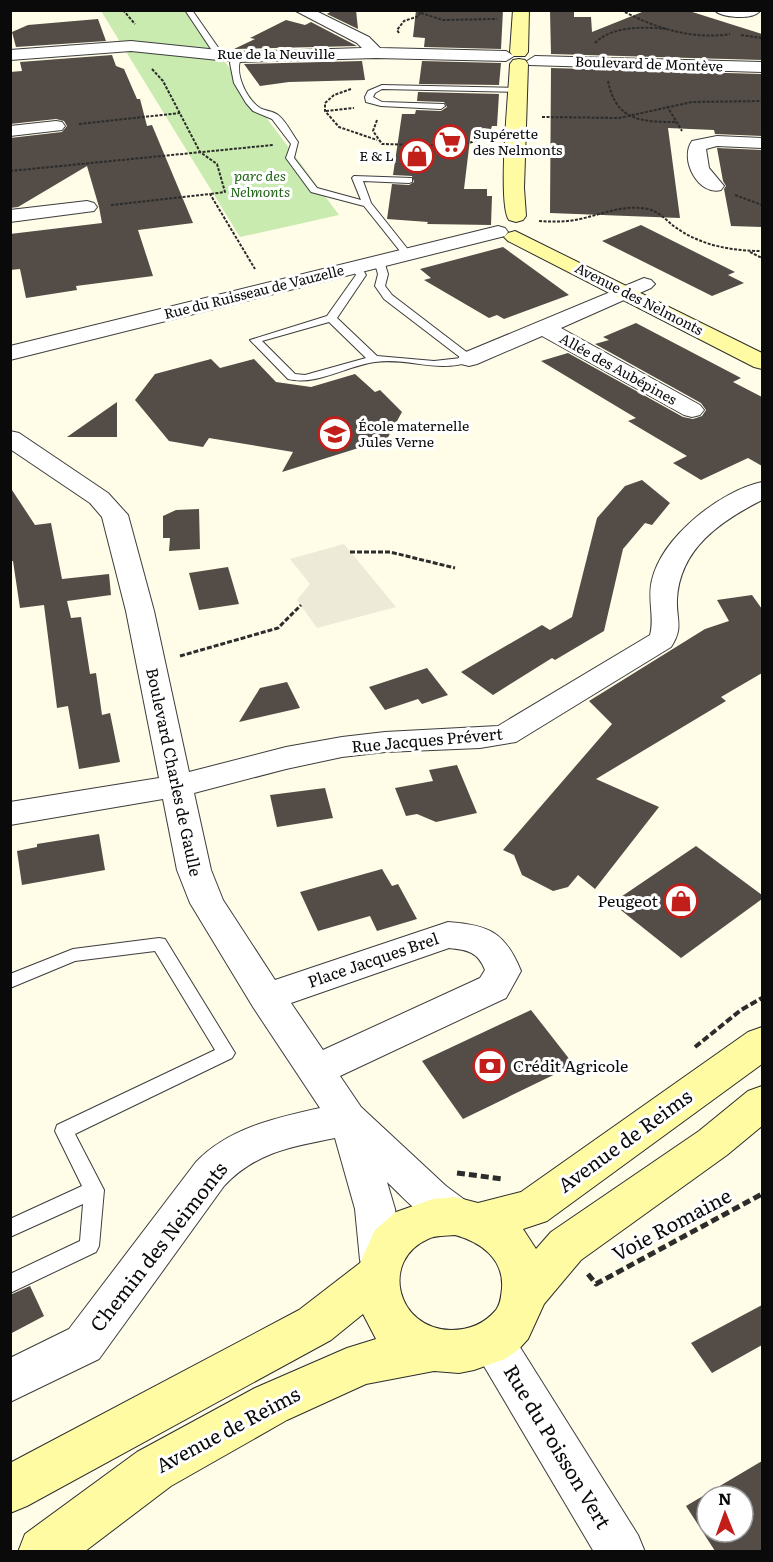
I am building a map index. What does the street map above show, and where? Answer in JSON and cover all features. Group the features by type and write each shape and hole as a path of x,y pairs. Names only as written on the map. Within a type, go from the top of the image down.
{"street":[{"path":"301,10 363,40 376,53"},
{"path":"721,10 751,12"},
{"path":"520,15 514,198 524,227"},
{"name":"Rue de la Neuville","path":"10,55 144,46 238,57 376,53 520,58"},
{"name":"Boulevard de Montève","path":"520,58 762,67"},
{"path":"10,131 56,126"},
{"path":"714,186 699,169 696,147 701,143 762,143"},
{"path":"10,216 87,207"},
{"name":"Rue du Ruisseau de Vauzelle","path":"10,353 524,227"},
{"name":"Avenue des Nelmonts","path":"524,227 762,362"},
{"name":"Avenue des Nelmonts","path":"635,288 762,343"},
{"name":"Allée des Aubépines","path":"470,359 635,288"},
{"name":"Allée des Aubépines","path":"543,327 692,410"},
{"name":"Boulevard Charles de Gaulle","path":"14,444 99,498 115,515 140,611 200,886 207,903 266,997 348,1119 432,1199 467,1219"},
{"name":"Rue Jacques Prévert","path":"10,814 177,786 295,756 342,747 395,741 496,737 514,730 661,641 666,630 663,601 666,580 678,552 697,529 716,514 762,490"},
{"name":"Place Jacques Brel","path":"266,997 448,935 474,937 495,950 503,971 493,988 317,1070"},
{"name":"Avenue de Reims","path":"10,1489 315,1325 379,1268 393,1240 410,1226 432,1218 467,1219 532,1208 762,1043"},
{"name":"Avenue de Reims","path":"525,1293 566,1246 712,1143 762,1103"},
{"name":"Boulevard Charles de Gaulle","path":"348,1119 375,1209 379,1268"},
{"name":"Chemin des Neimonts","path":"10,1381 84,1344 210,1174 227,1157 265,1140 348,1119"},
{"name":"Avenue de Reims","path":"379,1268 380,1299 390,1321 409,1339 432,1350 454,1353 474,1350 493,1342 509,1329 520,1312 525,1293 524,1271 515,1251 499,1234 467,1219"},
{"name":"Rue du Poisson Vert","path":"493,1342 621,1551"},
{"name":"Avenue de Reims","path":"43,1551 154,1469 271,1404 363,1363 432,1350"}],"lane":[{"path":"188,10 220,56"},
{"path":"238,57 234,63 238,83 256,109 275,117 295,144 290,158 314,190 367,204"},
{"path":"441,106 393,105 369,100 371,91 382,87 518,90"},
{"path":"407,254 367,204 357,178 408,180"},
{"path":"379,261 383,274 380,286 388,297 470,359"},
{"path":"356,267 361,275 331,318 255,340 292,377 304,378 387,357 448,365 470,359"},
{"path":"331,318 374,359"},
{"path":"10,981 74,955 159,944 226,1053 64,1131 94,1190 89,1246 10,1284"},
{"path":"10,1228 94,1190"}],"path":[{"path":"87,207 225,192 217,164 200,152 163,81 145,62 144,46 150,34 130,21 123,10"},
{"path":"621,10 638,19 682,32 721,36 731,34 752,22 754,18 751,12"},
{"path":"421,13 443,20 520,15"},
{"path":"633,29 638,19"},
{"path":"740,35 762,38"},
{"path":"607,78 611,95 628,116 645,121 677,122"},
{"path":"517,113 537,117 610,118 692,102 762,101"},
{"path":"325,111 353,110 360,104 373,102"},
{"path":"393,105 384,111 372,127 375,136 382,144 465,146 467,143 475,142 480,136 492,135"},
{"path":"667,106 686,136 701,143"},
{"path":"56,126 180,113"},
{"path":"10,171 295,144"},
{"path":"210,194 267,289"},
{"path":"524,227 575,220 617,208 639,208 660,213 690,235 718,246 762,251"},
{"path":"748,251 762,258"},
{"path":"350,552 368,549 388,550 455,568"},
{"path":"150,664 278,628 301,605"},
{"path":"688,1052 741,1010 762,998"},
{"path":"399,1167 508,1179"},
{"name":"Voie Romaine","path":"596,1284 762,1194"}],"green space":[{"name":"parc des Nelmonts","path":"101,11 187,11 339,215 240,237"}],"shaded area":[{"path":"344,544 396,607 317,628 297,600 310,584 290,559"}],"building":[{"path":"333,10 356,10 358,29 327,14"},
{"path":"416,10 503,10 501,49 424,47 425,38 413,37"},
{"path":"647,10 686,10 762,34 762,60 551,54 550,11 574,11 574,17 591,17 592,32"},
{"path":"98,19 106,41 16,47 12,32 28,25"},
{"path":"286,20 305,25 311,22 357,46 234,49 255,39 250,38"},
{"path":"112,55 116,66 124,69 137,99 140,99 147,126 152,125 193,223 138,230 153,276 76,286 77,290 26,298 20,269 10,270 10,234 102,223 87,166 18,207 10,208 10,138 62,132 67,126 64,121 56,119 10,124 10,72 22,71 20,62"},
{"path":"362,61 365,80 289,82 260,86 244,64"},
{"path":"422,61 501,63 499,85 419,84"},
{"path":"551,68 762,74 762,136 715,134 714,130 668,128 680,218 550,213"},
{"path":"418,92 499,94 497,126 492,126 491,129 483,128 482,131 471,131 464,189 487,189 487,196 492,196 491,225 427,224 428,222 387,219 392,184 409,185 414,182 412,176 393,175 402,114 415,114 416,110 441,111 447,107 444,102 417,101"},
{"path":"717,148 762,150 762,227 731,226 724,189 726,186"},
{"path":"641,225 735,272 728,275 744,283 712,296 602,241"},
{"path":"503,247 569,295 504,319 497,315 489,318 424,280 431,278 420,269"},
{"path":"636,323 741,378 733,382 762,397 762,466 748,458 701,480 673,463 687,456 628,421 636,418 541,361 568,353 683,417 693,419 702,416 706,410 701,403 595,344 609,340 603,337"},
{"path":"211,359 220,368 254,359 276,382 311,387 355,374 375,392 380,390 402,412 387,439 282,472 293,452 209,438 203,447 169,441 135,400 155,374"},
{"path":"117,402 117,437 67,437"},
{"path":"642,480 670,503 652,525 645,523 623,549 604,631 555,660 552,658 493,695 461,672 542,625 550,630 572,617 597,518 625,486"},
{"path":"10,487 35,525 51,523 62,579 109,574 111,595 67,601 71,618 81,617 90,674 96,673 102,715 110,713 120,762 79,769 68,706 57,708 44,605 20,608 13,561 10,561"},
{"path":"199,509 200,549 169,551 170,538 163,538 163,516 176,510"},
{"path":"228,567 239,604 199,610 189,573"},
{"path":"752,595 762,609 762,673 721,697 726,701 596,779 659,807 595,889 578,875 568,887 553,891 522,875 514,855 503,850 612,724 589,701 705,629 729,621 717,600"},
{"path":"427,668 448,695 422,704 418,699 385,710 369,687"},
{"path":"287,682 300,708 239,722 260,688"},
{"path":"457,765 477,813 436,822 417,814 406,816 395,788 433,781 429,770"},
{"path":"325,788 333,818 277,827 270,795"},
{"path":"99,834 105,870 22,885 17,851 37,847 37,844"},
{"path":"696,846 762,895 762,899 681,958 612,903"},
{"path":"382,869 392,886 398,884 417,919 377,931 370,916 318,931 300,892"},
{"path":"531,1010 574,1065 463,1119 422,1061"},
{"path":"30,1286 44,1316 10,1334 10,1295"},
{"path":"762,1305 762,1345 712,1373 691,1343"},
{"path":"762,1461 762,1551 715,1551 710,1544 755,1544 755,1484 723,1484"},
{"path":"695,1501 695,1520 686,1506"}],"place":[{"name":"Supérette des Nelmonts","path":"450,142"},
{"name":"E & L","path":"417,156"},
{"name":"École maternelle Jules Verne","path":"335,434"},
{"name":"Peugeot","path":"681,901"},
{"name":"Crédit Agricole","path":"490,1066"}]}
